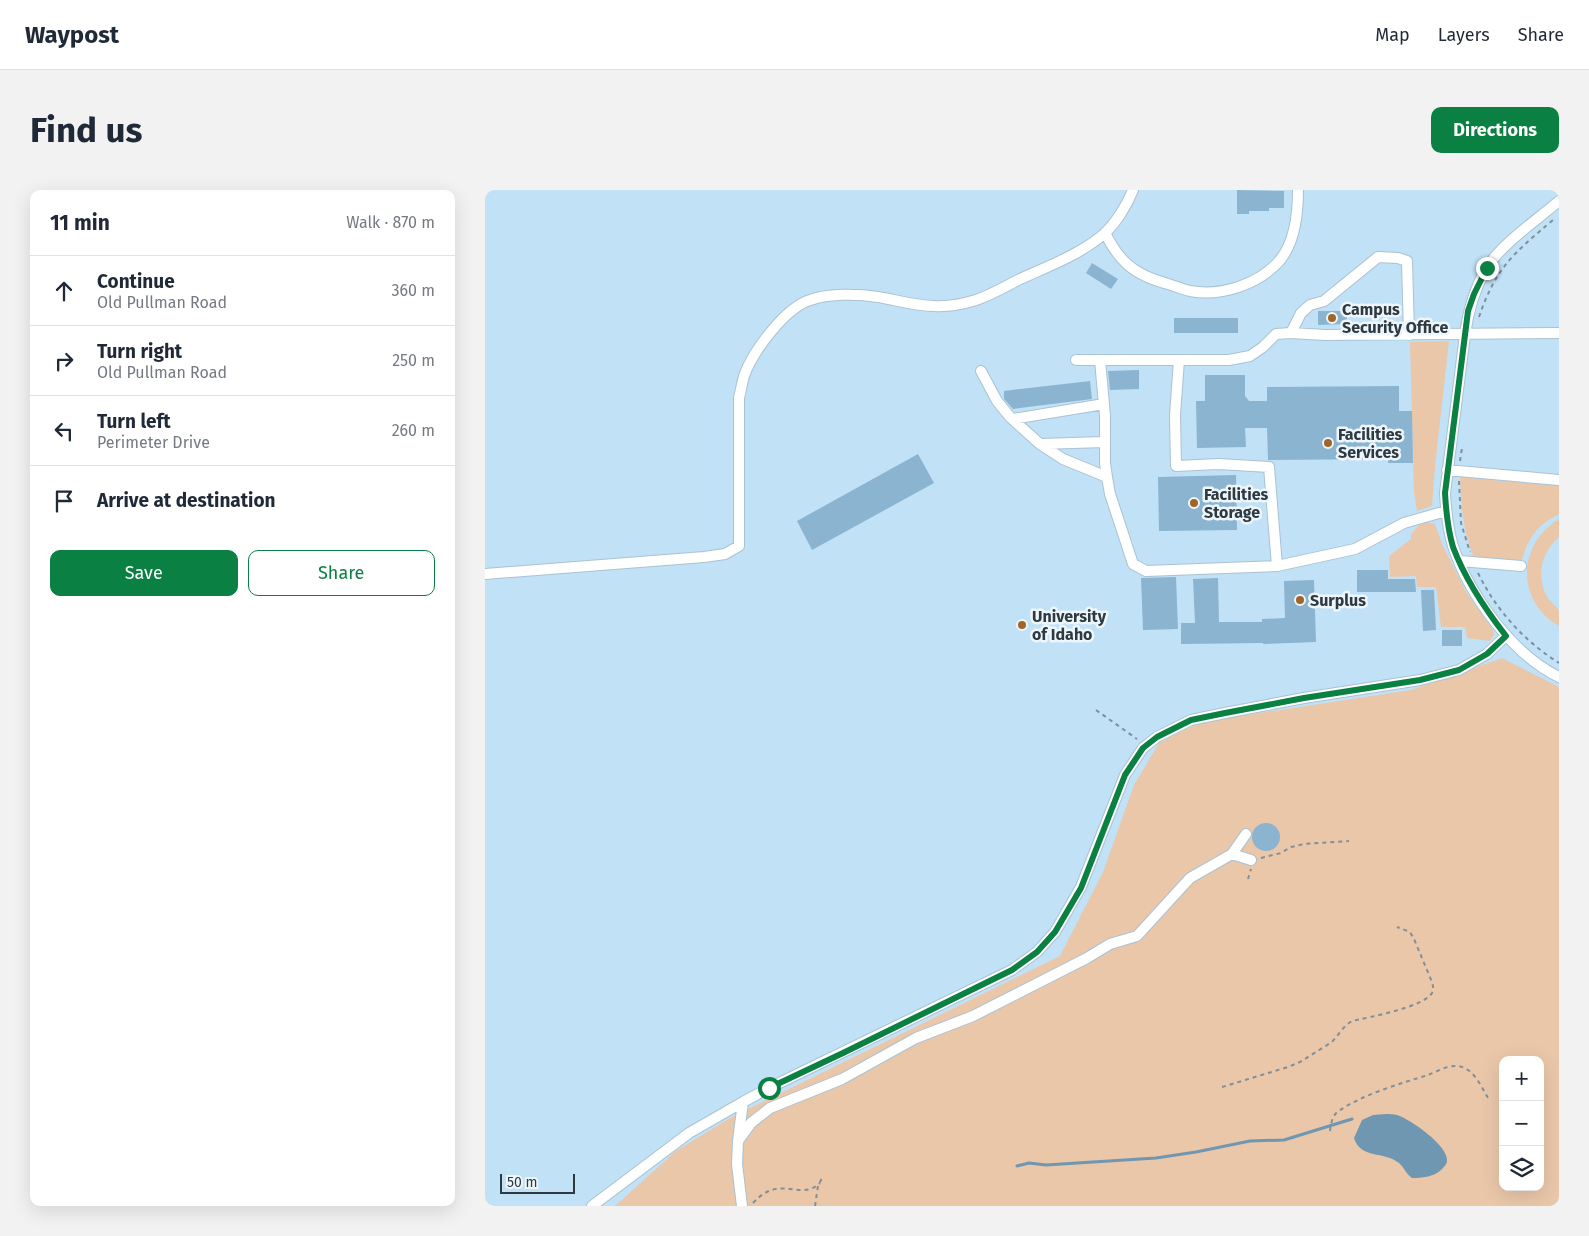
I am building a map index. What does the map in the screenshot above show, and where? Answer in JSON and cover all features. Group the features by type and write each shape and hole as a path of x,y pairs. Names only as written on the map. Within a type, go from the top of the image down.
{"street":[{"path":"485,574 704,557 725,554 739,546 739,398 745,374 756,353 771,332 789,313 810,300 842,295 877,296 906,303 935,306 977,300 1070,257 1088,246 1105,233 1115,221 1133,190"},
{"path":"1105,233 1115,252 1128,265 1153,280 1191,291 1210,292 1241,287 1263,276 1281,259 1288,247 1294,226 1299,190"},
{"path":"1559,201 1507,244 1487,268 1474,294 1468,311 1470,334 1447,470 1445,493 1446,511 1453,545 1471,585 1506,636 1526,656 1559,677"},
{"path":"1291,332 1301,313 1310,305 1325,301 1378,257 1398,258 1407,261 1409,335"},
{"path":"1076,360 1229,360 1250,356 1263,347 1276,334 1291,332 1325,335 1559,333"},
{"path":"1100,360 1104,404 1105,462 1110,494 1133,564 1146,571 1277,566 1355,549 1404,522 1446,511"},
{"path":"1179,360 1175,415 1176,466 1219,464 1269,467 1277,566"},
{"path":"981,372 997,402 1041,444 1063,460 1107,477"},
{"path":"1013,419 1104,404"},
{"path":"1041,444 1105,442"},
{"path":"1447,470 1559,480"},
{"path":"1459,561 1521,566"},
{"path":"592,1206 689,1133 743,1102 1012,970 1037,952 1055,932 1081,888 1125,775 1146,745 1157,737 1191,720 1304,698 1420,680 1459,670 1487,654 1506,636"},
{"path":"738,1141 751,1123 770,1108 842,1079 915,1038 973,1016 1087,958 1110,944 1137,936 1190,878 1232,854 1246,834"},
{"path":"1232,854 1251,860"},
{"path":"743,1102 737,1164 746,1206"}],"path":[{"path":"1470,334 1496,276 1507,261 1559,215"},
{"path":"1462,447 1459,470 1461,522 1473,562 1492,598 1516,629 1542,652 1559,663"},
{"path":"1096,710 1146,745"},
{"path":"1249,879 1251,860 1281,853 1291,846 1349,841"},
{"path":"1222,1087 1288,1067 1314,1054 1331,1042 1346,1025 1414,1006 1431,995 1434,989 1432,982 1414,939 1410,932 1397,927"},
{"path":"1330,1131 1331,1122 1337,1112 1350,1105 1403,1082 1456,1066 1467,1069 1488,1098"},
{"path":"815,1206 822,1178"},
{"path":"746,1206 767,1190 778,1188 808,1190 820,1183"}],"shaded area":[{"name":"University of Idaho","path":"485,190 1559,190 1559,1206 485,1206"},
{"path":"1449,341 1432,506 1417,511 1414,492 1410,342"},
{"path":"1460,477 1559,486 1559,514 1551,518 1534,534 1526,547 1521,563 1474,558 1463,518"},
{"path":"1559,519 1559,537 1548,549 1545,556 1542,564 1541,579 1546,595 1559,611 1559,626 1545,616 1535,603 1529,588 1527,573 1529,558 1535,543 1545,530"},
{"path":"1427,522 1435,524 1442,544 1466,592 1493,630 1494,635 1490,641 1467,638 1465,627 1441,627 1436,587 1417,587 1416,576 1390,577 1389,556 1411,539 1411,534 1419,525"},
{"path":"1502,658 1559,687 1559,1206 615,1206 676,1151 730,1118 1060,956 1103,872 1134,785 1159,743 1200,722 1411,690"},
{"path":"1386,1114 1403,1118 1428,1134 1442,1148 1446,1155 1447,1162 1445,1166 1431,1176 1412,1178 1393,1159 1361,1149 1354,1138 1362,1120 1373,1115"}],"building":[{"path":"1237,190 1284,191 1284,208 1269,208 1269,211 1249,211 1249,214 1237,214"},
{"path":"1092,263 1118,279 1111,289 1086,273"},
{"name":"Campus Security Office","path":"1318,311 1347,311 1347,324 1318,325"},
{"path":"1174,318 1238,318 1238,333 1174,333"},
{"path":"1139,370 1139,389 1110,390 1108,371"},
{"path":"1205,375 1245,375 1245,396 1249,401 1267,401 1267,387 1399,386 1399,411 1412,411 1413,463 1388,463 1388,459 1268,460 1267,428 1245,428 1246,447 1197,448 1196,401 1205,401"},
{"path":"1090,381 1092,399 1013,409 1004,399 1004,391"},
{"path":"918,454 934,483 812,550 797,521"},
{"name":"Facilities Storage","path":"1236,475 1237,530 1159,531 1158,477"},
{"path":"1357,570 1388,570 1388,579 1415,579 1416,592 1357,592"},
{"path":"1176,577 1178,629 1143,630 1141,578"},
{"path":"1218,578 1219,622 1262,622 1262,619 1285,618 1284,581 1314,580 1316,642 1181,644 1181,623 1195,623 1193,579"},
{"path":"1421,590 1434,590 1436,630 1423,631"},
{"path":"1442,630 1462,630 1462,646 1442,646"},
{"path":"1266,823 1276,827 1280,837 1276,847 1266,851 1256,847 1252,837 1256,827"}],"waterway":[{"path":"1017,1166 1029,1163 1046,1165 1156,1158 1250,1141 1284,1140 1352,1119"}],"place":[{"name":"Campus Security Office","path":"1332,318"},
{"name":"Facilities Services","path":"1328,443"},
{"name":"Facilities Storage","path":"1194,503"},
{"name":"Surplus","path":"1300,600"},
{"name":"University of Idaho","path":"1022,625"}],"route":[{"path":"769,1088 1012,970 1037,952 1055,932 1081,888 1125,775 1143,748 1157,737 1191,720 1304,698 1420,680 1459,670 1487,654 1506,636 1471,585 1459,561 1453,545 1446,511 1445,493 1468,311 1487,268"}]}
